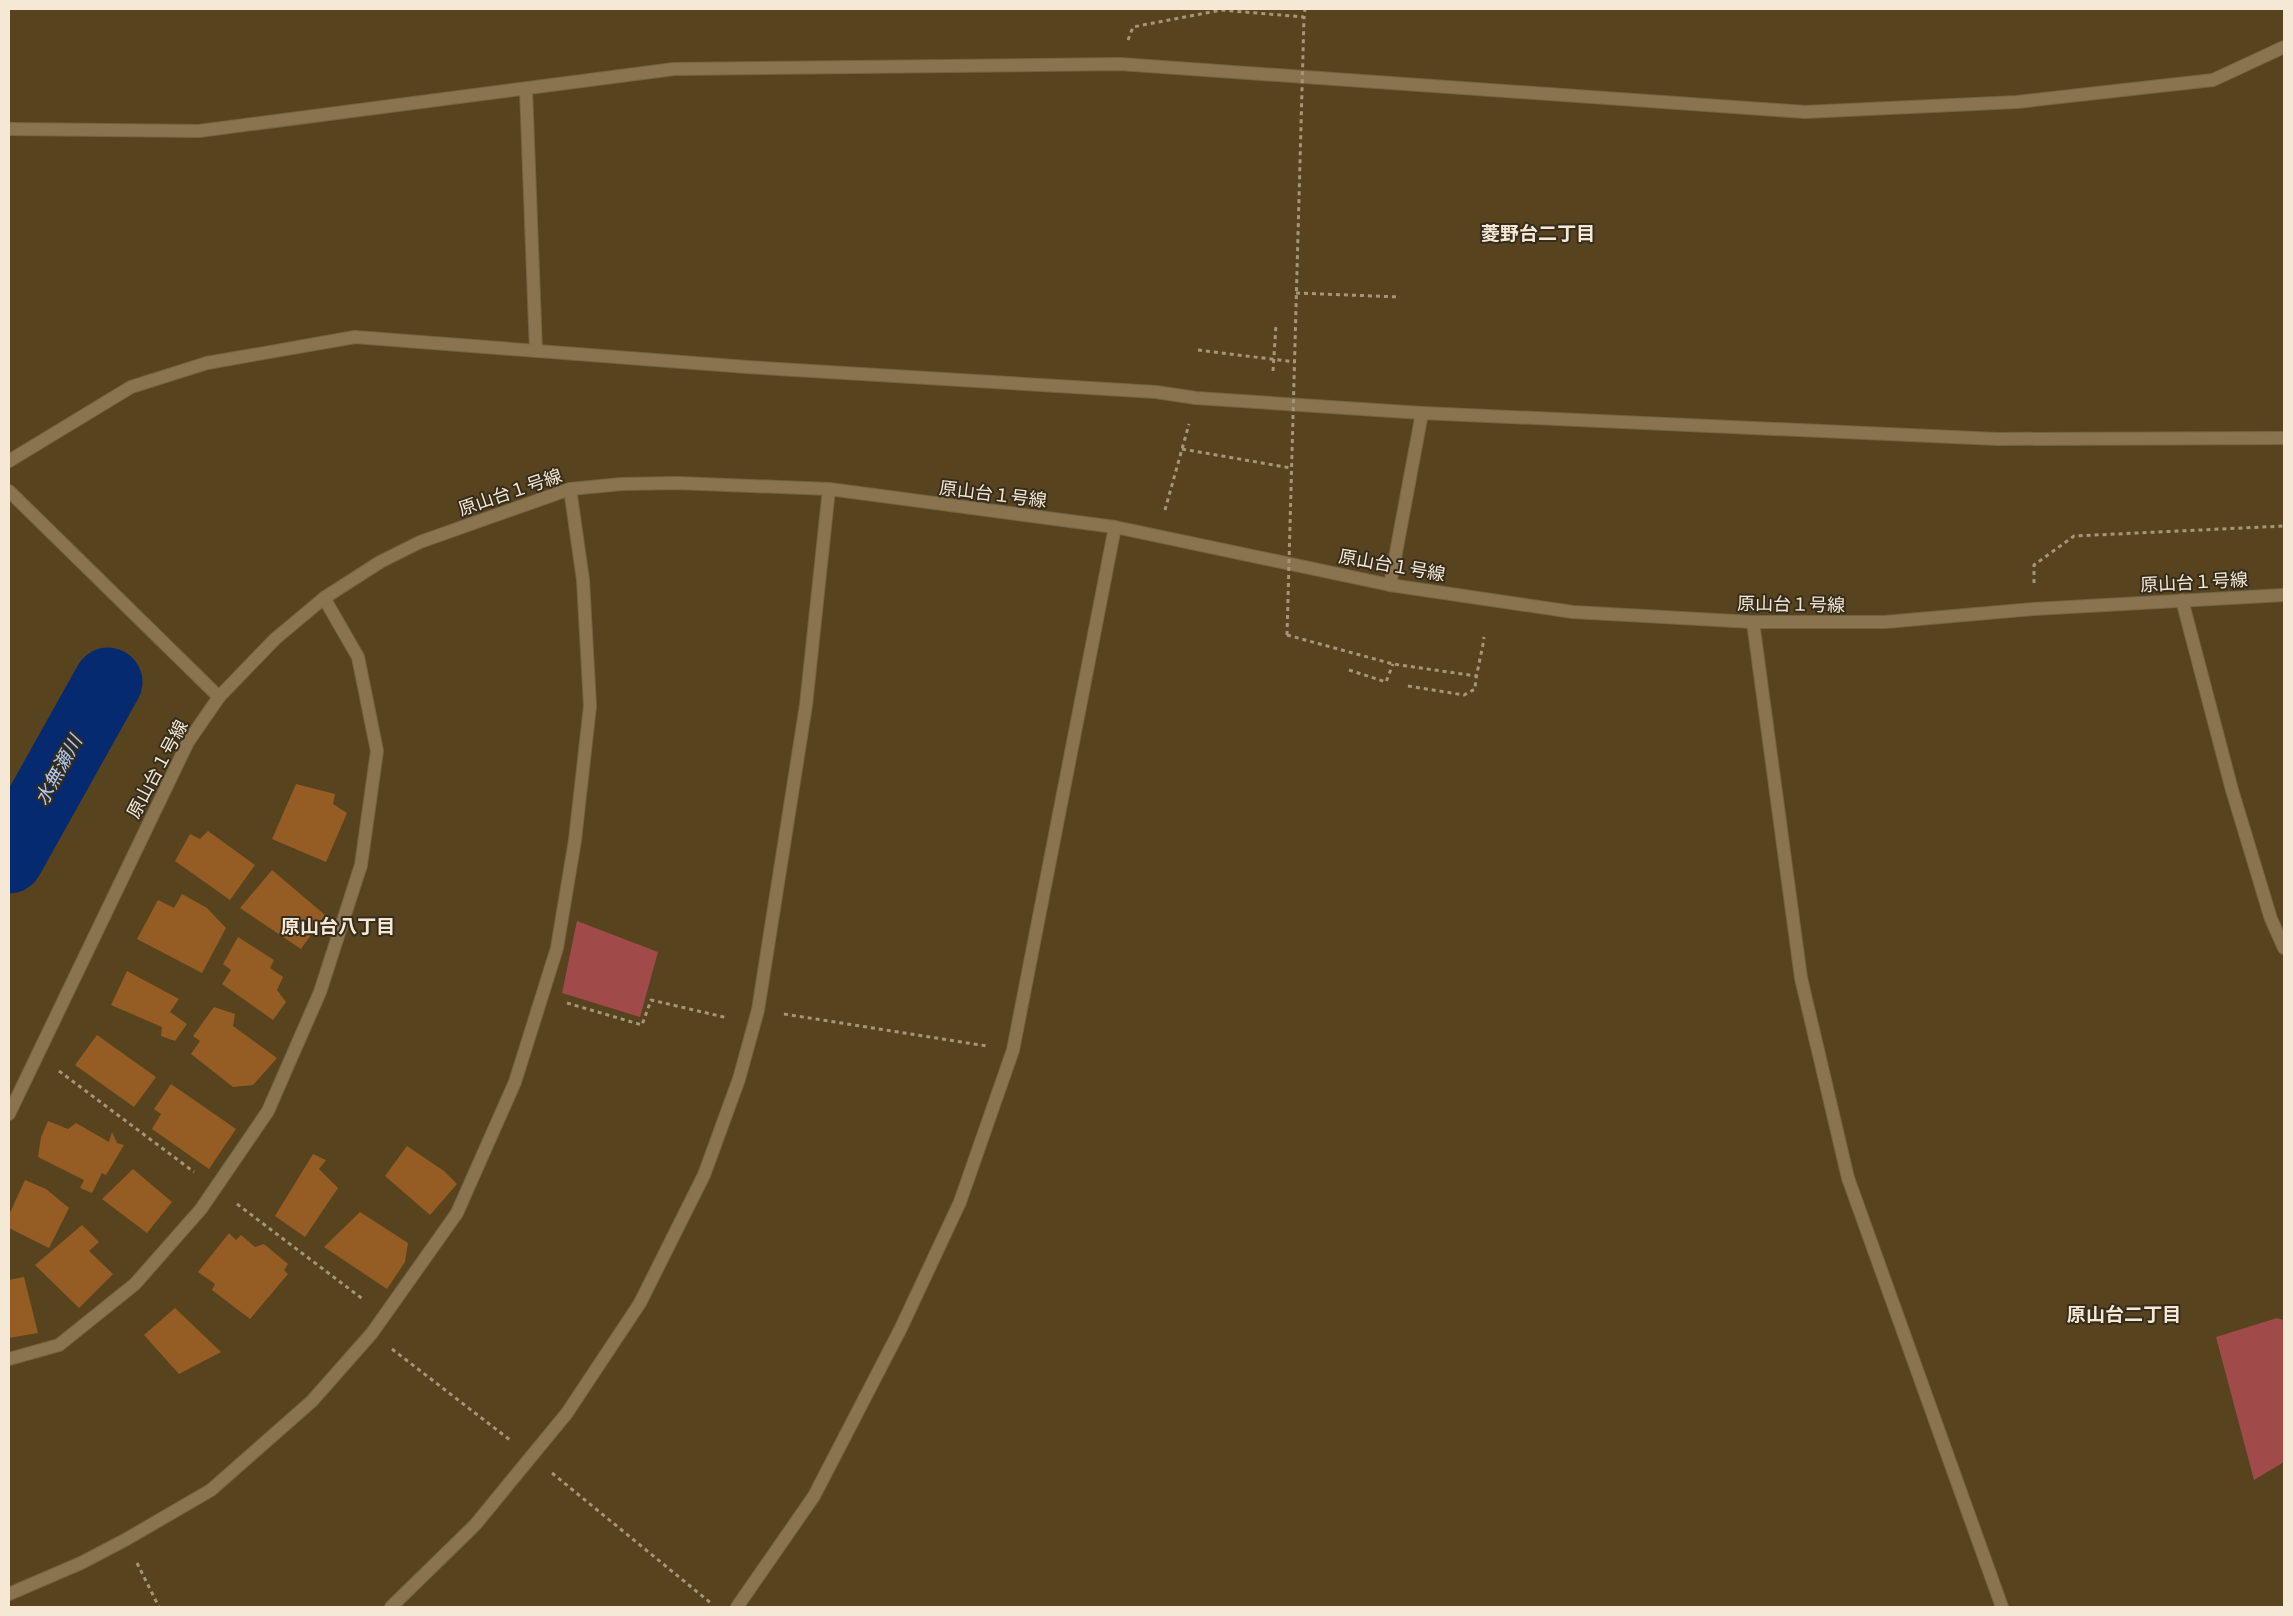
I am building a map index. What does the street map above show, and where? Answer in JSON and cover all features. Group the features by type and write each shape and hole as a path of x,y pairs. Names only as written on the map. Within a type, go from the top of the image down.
{"street":[{"path":"9,129 199,131 674,70 1120,64 1805,112 2017,102 2213,80 2284,47"},
{"path":"526,90 536,351"},
{"path":"9,461 131,387 207,363 355,338 1156,392 1196,398 1422,413 1997,439 2284,438"},
{"path":"1390,584 1422,413"},
{"name":"原山台１号線","path":"9,1114 188,742 219,698 275,639 324,598 380,562 420,542 570,489 622,484 677,483 829,490 1115,527 1390,584 1573,612 1753,622 1885,622 2034,609 2284,595"},
{"path":"9,1594 81,1563 212,1490 312,1401 372,1333 457,1214 515,1082 557,948 575,840 590,706 583,580 570,489"},
{"path":"391,1607 475,1525 567,1412 640,1303 704,1175 739,1079 758,1010 806,705 829,490"},
{"path":"9,491 219,698"},
{"path":"738,1607 814,1496 901,1328 960,1202 1013,1050 1115,527"},
{"path":"9,1359 59,1345 135,1284 201,1209 268,1111 320,992 361,865 377,751 358,657 324,598"},
{"path":"2182,600 2232,790 2271,918 2284,948"},
{"path":"1753,622 1801,978 1848,1178 2002,1607"}],"path":[{"path":"1305,9 1287,634 1393,664 1476,676"},
{"path":"1120,64 1133,27 1221,10 1304,17"},
{"path":"1296,293 1400,297"},
{"path":"1273,371 1276,325"},
{"path":"1198,350 1295,362"},
{"path":"1158,535 1196,398"},
{"path":"1182,449 1292,468"},
{"path":"2034,609 2034,565 2074,536 2284,526"},
{"path":"1408,686 1464,695 1475,689 1484,637"},
{"path":"1349,670 1386,682 1393,664"},
{"path":"542,996 642,1025 651,1000 754,1024"},
{"path":"758,1010 1013,1050"},
{"path":"125,1540 159,1607"}],"shaded area":[{"path":"577,921 658,952 640,1017 562,993"},
{"path":"2277,1318 2284,1320 2284,1462 2254,1480 2216,1337"}],"building":[{"path":"296,784 335,794 333,804 347,813 326,862 272,839"},
{"path":"208,831 255,865 230,900 175,861 190,834 200,839"},
{"path":"272,870 325,915 301,949 240,908"},
{"path":"182,894 207,908 226,928 202,973 137,939 158,900 174,908"},
{"path":"238,937 274,960 270,968 283,977 277,990 286,1002 273,1020 222,984 231,970 223,964"},
{"path":"127,971 179,999 170,1012 187,1024 175,1041 161,1036 162,1027 111,1005"},
{"path":"214,1007 235,1014 233,1026 277,1058 253,1085 233,1087 191,1054 200,1041 193,1036"},
{"path":"97,1035 156,1077 134,1107 75,1065"},
{"path":"171,1084 236,1129 209,1169 152,1129 161,1114 154,1109"},
{"path":"48,1121 68,1129 76,1123 109,1142 112,1132 117,1143 124,1145 106,1175 102,1173 92,1193 80,1188 84,1180 38,1157 41,1137"},
{"path":"407,1146 444,1171 457,1184 430,1215 385,1176"},
{"path":"313,1154 326,1160 319,1169 338,1188 305,1237 275,1216"},
{"path":"133,1169 172,1202 147,1233 102,1199"},
{"path":"25,1180 46,1189 69,1208 49,1248 9,1228 9,1215"},
{"path":"360,1212 408,1243 405,1262 387,1289 324,1247"},
{"path":"82,1225 99,1242 89,1251 113,1274 79,1308 35,1265"},
{"path":"229,1233 236,1240 241,1235 255,1247 264,1244 288,1264 284,1270 288,1274 250,1319 212,1290 215,1284 198,1272"},
{"path":"24,1277 38,1333 9,1338 9,1280"},
{"path":"175,1308 221,1352 179,1374 144,1335"}],"waterway":[{"name":"水無瀬川","path":"9,859 108,682"}],"district":[{"name":"菱野台二丁目","path":"1538,233"},
{"name":"原山台八丁目","path":"338,926"},
{"name":"原山台二丁目","path":"2124,1314"}]}
